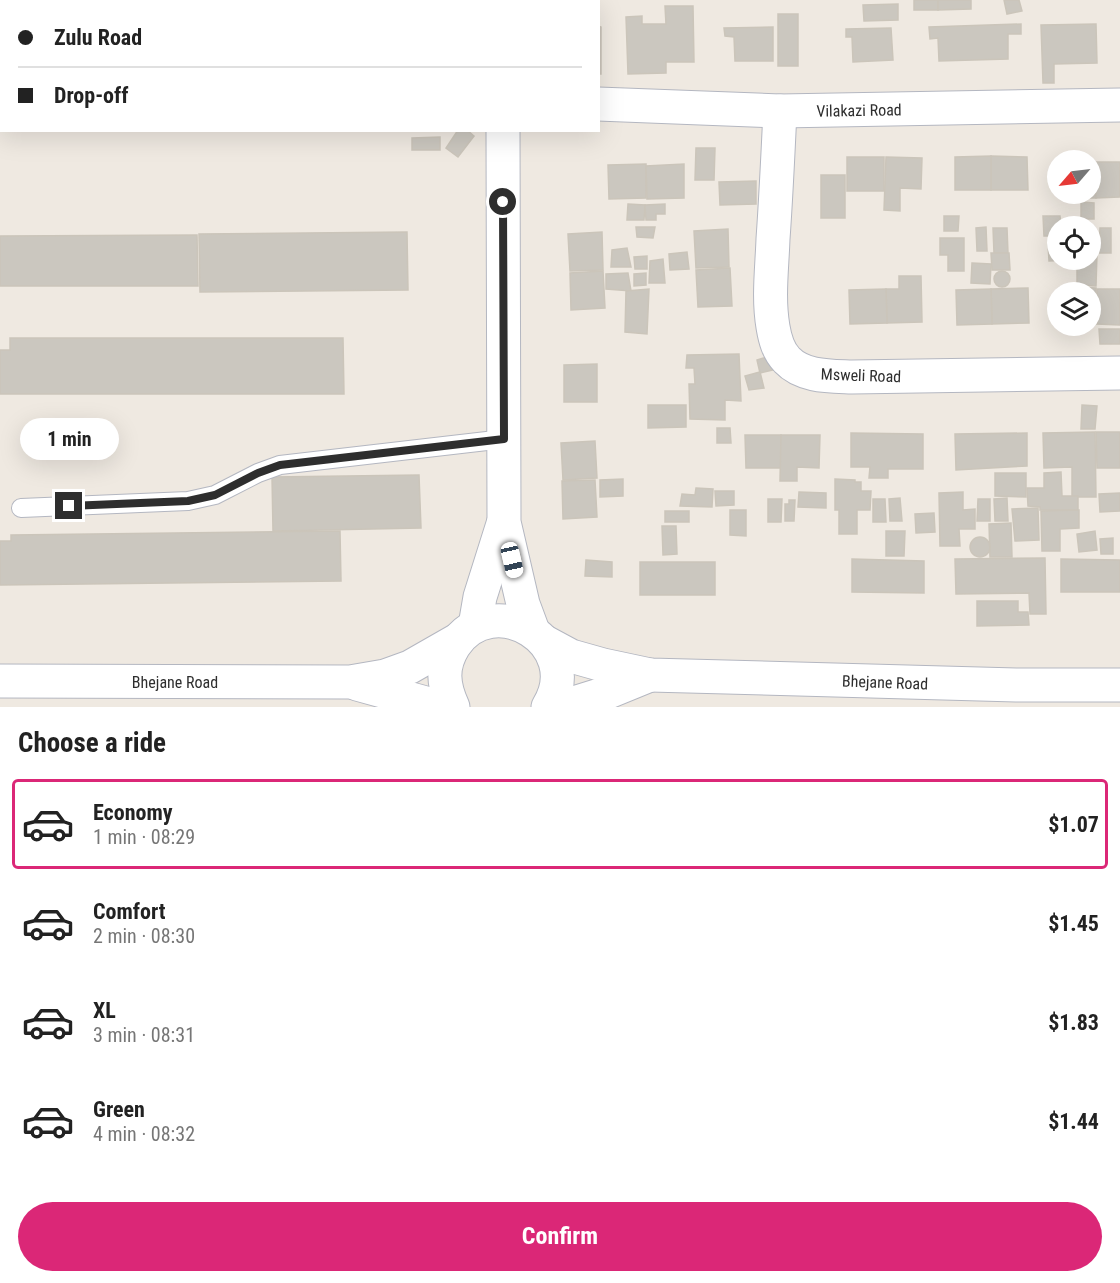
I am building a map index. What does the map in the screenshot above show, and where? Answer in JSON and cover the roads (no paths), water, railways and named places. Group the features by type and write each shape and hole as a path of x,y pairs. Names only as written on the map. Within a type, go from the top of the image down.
{"street":[{"name":"Vilakazi Road","path":"600,104 780,111 1120,105"},
{"name":"Msweli Road","path":"780,111 770,290 772,325 780,352 788,362 803,371 820,375 852,377 1120,373"},
{"path":"503,132 504,522 523,604 539,637 555,660 558,679 554,698 548,707"},
{"path":"453,707 446,692 444,674 448,655 467,632 504,522"},
{"name":"Bhejane Road","path":"0,681 350,682 385,676 410,667 467,632 494,621 512,622 571,656 650,675 1016,685 1120,685"},
{"name":"Bhejane Road","path":"561,707 606,693 650,675"},
{"name":"Bhejane Road","path":"350,682 440,707"}],"lane":[{"path":"21,508 188,501 215,495 258,473 280,465 504,439"}]}
